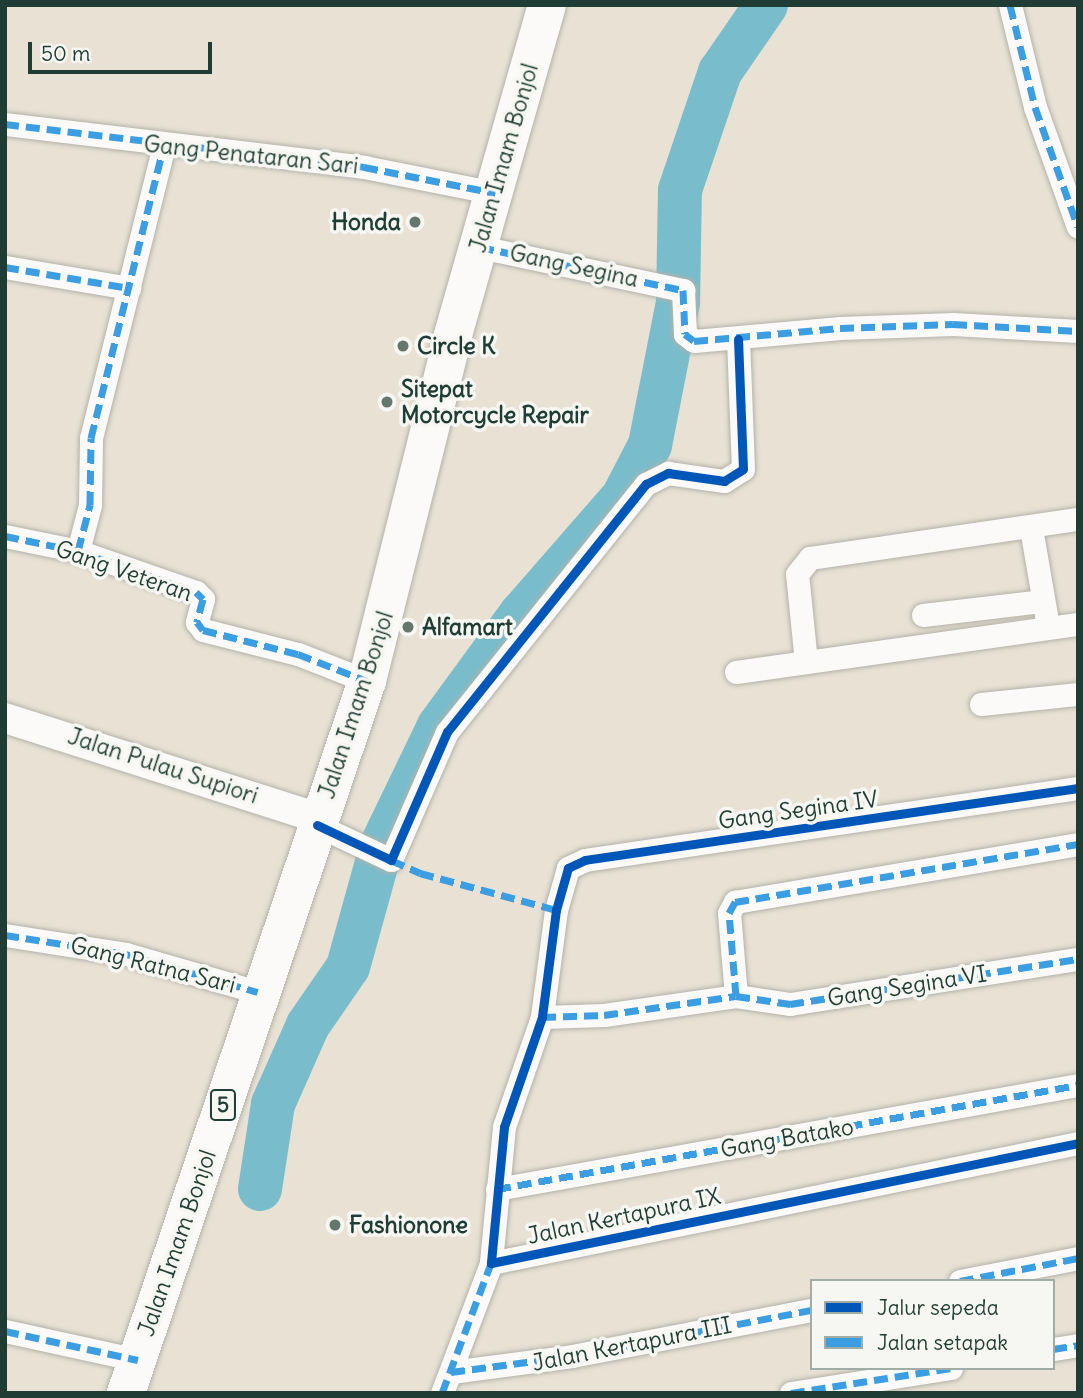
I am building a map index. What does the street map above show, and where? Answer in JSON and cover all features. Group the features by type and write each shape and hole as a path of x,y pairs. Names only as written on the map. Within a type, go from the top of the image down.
{"highway":[{"name":"Jalan Imam Bonjol","path":"132,1377 258,992 367,681 480,247 547,5"}],"street":[{"path":"1010,5 1035,107 1070,178 1078,227"},
{"name":"Gang Penataran Sari","path":"5,124 164,146 364,167 495,193"},
{"path":"78,551 90,505 91,438 164,146"},
{"name":"Gang Segina","path":"480,247 676,288 687,338 738,339"},
{"path":"5,267 129,288"},
{"path":"318,821 391,860 447,732 646,484 668,473 724,481 743,469 738,339 840,328 953,324 1078,331"},
{"path":"806,662 797,574 810,558 1031,528 1078,519"},
{"path":"1031,528 1047,626"},
{"name":"Gang Veteran","path":"5,536 78,551 201,595 197,622 203,630 298,654 367,681"},
{"path":"923,615 1043,601"},
{"path":"736,672 1047,626 1078,624"},
{"path":"981,704 1078,694"},
{"name":"Jalan Pulau Supiori","path":"5,718 318,821"},
{"name":"Gang Segina IV","path":"556,910 564,875 585,860 1078,788"},
{"path":"736,996 729,913 735,902 1078,844"},
{"name":"Jalan Kertapura IX","path":"556,910 542,1017 504,1127 491,1263 1078,1143"},
{"name":"Gang Ratna Sari","path":"5,935 126,954 258,992"},
{"name":"Gang Segina VI","path":"542,1017 604,1015 736,996 780,1005 1078,959"},
{"name":"Gang Batako","path":"497,1189 1078,1085"},
{"path":"970,1279 1078,1258"},
{"path":"447,1383 491,1263"},
{"name":"Jalan Kertapura III","path":"447,1383 561,1358 810,1310"},
{"path":"5,1331 132,1377"},
{"path":"1055,1349 1078,1345"},
{"path":"790,1393 938,1370"}],"waterway":[{"path":"260,1189 273,1104 308,1025 348,967 382,844 439,726 521,614 623,497 650,445 678,302 680,190 720,72 766,5"}],"marked path":[{"path":"1010,5 1035,107 1078,227"},
{"path":"5,124 364,167 495,193"},
{"path":"78,551 90,505 91,438 164,146"},
{"path":"480,247 683,290 685,334 694,341 840,328 953,324 1078,331"},
{"path":"5,267 129,288"},
{"path":"5,536 78,551 196,592 203,599 197,622 203,630 298,654 367,681"},
{"path":"736,996 729,913 735,902 1078,844"},
{"path":"391,860 420,873 556,910"},
{"path":"5,935 126,954 258,992"},
{"path":"542,1017 604,1015 736,996 790,1004 1078,959"},
{"path":"497,1189 1078,1085"},
{"path":"970,1279 1078,1258"},
{"path":"442,1393 491,1263"},
{"path":"451,1372 572,1356 810,1310"},
{"path":"5,1331 138,1360"},
{"path":"1055,1349 1078,1345"},
{"path":"791,1393 938,1370"}],"cycle path":[{"path":"317,825 391,860 447,732 646,484 668,473 724,481 743,469 738,339"},
{"path":"1078,788 585,860 568,868 556,910 542,1017 504,1127 491,1263 1078,1143"}],"place":[{"name":"Honda","path":"415,222"},
{"name":"Circle K","path":"403,346"},
{"name":"Sitepat Motorcycle Repair","path":"387,402"},
{"name":"Alfamart","path":"408,627"},
{"name":"Fashionone","path":"335,1225"}]}
